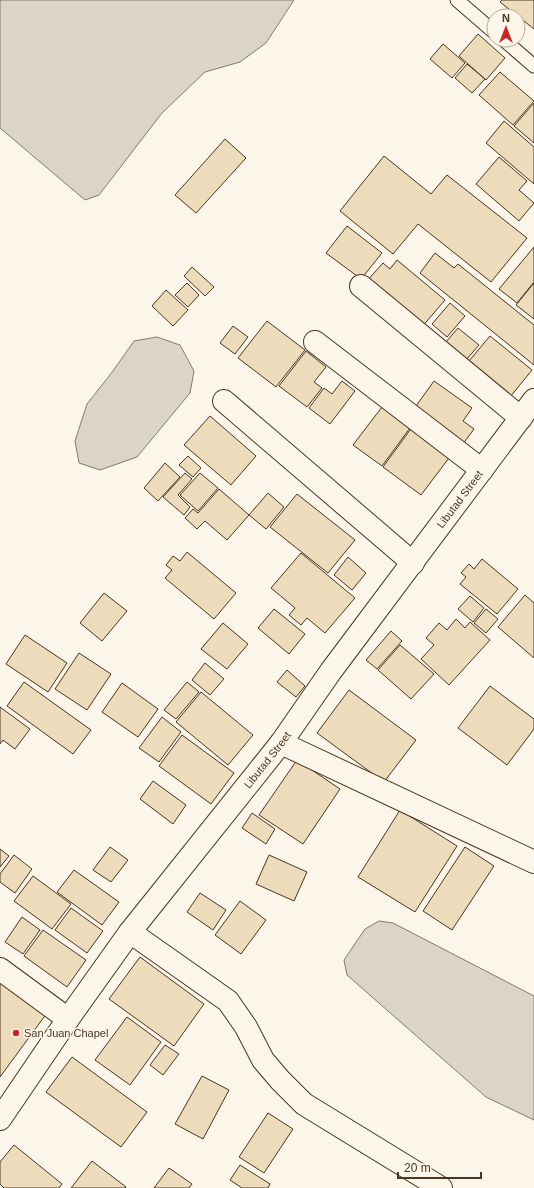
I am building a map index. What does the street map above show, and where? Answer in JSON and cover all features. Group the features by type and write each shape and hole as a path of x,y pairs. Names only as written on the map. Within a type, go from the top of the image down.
{"street":[{"path":"361,286 521,418"},
{"path":"315,342 482,470"},
{"name":"Libutad Street","path":"0,1119 68,1019 130,932 281,743 331,671 534,400"},
{"path":"224,401 412,563"},
{"path":"281,743 534,862"},
{"path":"130,932 228,1000 246,1027 263,1060 304,1104 440,1188"},
{"path":"0,969 68,1019"}],"lane":[{"path":"457,0 486,25"},
{"path":"513,48 534,66"}],"shaded area":[{"path":"1,0 294,0 266,43 240,62 205,72 162,113 99,195 85,200 0,128"},
{"path":"157,337 180,345 194,371 190,393 137,457 100,470 79,463 75,441 87,404 134,341"},
{"path":"379,921 393,923 534,996 534,1120 486,1097 347,975 344,960 365,929"}],"building":[{"path":"502,0 534,0 534,29 526,23 526,8 508,8 500,2"},
{"path":"478,34 486,41 486,48 494,48 505,58 486,80 459,56"},
{"path":"443,44 465,63 452,78 430,59"},
{"path":"467,64 485,79 472,93 455,78"},
{"path":"500,72 534,101 513,125 479,95"},
{"path":"534,103 534,143 514,126"},
{"path":"504,121 534,147 534,184 486,143"},
{"path":"225,139 246,158 196,213 175,195"},
{"path":"384,156 431,194 447,175 527,238 491,282 418,224 393,254 340,211"},
{"path":"499,157 527,181 519,190 534,203 519,221 476,184"},
{"path":"347,226 382,253 361,279 326,253"},
{"path":"534,247 534,282 517,303 499,289"},
{"path":"435,253 454,268 458,264 534,325 534,365 420,273"},
{"path":"397,260 445,300 421,328 366,282 383,263 390,269"},
{"path":"192,267 214,287 205,296 184,276"},
{"path":"187,283 199,295 188,307 175,295"},
{"path":"534,283 534,319 516,305"},
{"path":"166,290 188,310 173,326 152,306"},
{"path":"450,303 465,316 447,337 432,324"},
{"path":"267,321 305,350 276,387 238,358"},
{"path":"233,326 248,337 235,354 220,343"},
{"path":"458,328 479,345 466,360 446,342"},
{"path":"490,336 532,370 506,402 464,367"},
{"path":"306,351 326,367 314,382 322,388 307,407 279,386"},
{"path":"342,381 355,391 330,424 309,408 324,388 332,394"},
{"path":"434,381 472,408 463,421 474,429 460,448 411,413"},
{"path":"382,407 410,428 382,466 353,445"},
{"path":"210,416 256,456 231,485 184,445"},
{"path":"413,426 452,454 421,495 383,467"},
{"path":"188,456 201,468 193,477 179,465"},
{"path":"165,463 180,477 158,501 144,488"},
{"path":"185,473 192,479 178,495 190,507 184,515 163,497"},
{"path":"200,473 218,488 198,511 180,495"},
{"path":"219,489 249,515 227,540 205,521 197,529 185,518 193,509 198,513"},
{"path":"268,493 284,507 266,529 249,515"},
{"path":"297,494 355,540 328,573 270,527"},
{"path":"187,552 236,593 214,619 165,578 172,570 166,565 173,556 180,561"},
{"path":"301,553 355,598 325,633 307,618 301,625 289,615 295,608 271,588"},
{"path":"348,557 366,573 352,590 334,575"},
{"path":"482,559 518,589 497,614 460,584 466,577 461,573 469,564 474,569"},
{"path":"104,593 127,611 102,641 80,623"},
{"path":"525,595 534,603 534,658 498,627"},
{"path":"470,596 484,608 473,622 458,609"},
{"path":"274,609 305,634 289,654 258,628"},
{"path":"486,609 498,619 486,633 474,623"},
{"path":"456,619 465,628 470,622 490,640 449,685 421,659 434,645 426,638 439,623 447,630"},
{"path":"223,623 248,644 227,669 201,649"},
{"path":"391,631 402,641 377,669 366,660"},
{"path":"25,635 67,663 48,692 6,664"},
{"path":"400,645 434,674 411,699 378,670"},
{"path":"79,653 111,674 87,710 55,689"},
{"path":"205,663 224,679 210,695 192,680"},
{"path":"287,670 305,686 296,697 277,682"},
{"path":"24,682 91,730 73,754 7,706"},
{"path":"187,682 199,692 176,719 164,710"},
{"path":"122,683 158,709 138,737 102,712"},
{"path":"490,686 534,719 534,729 507,765 458,728"},
{"path":"349,690 416,740 384,782 317,733"},
{"path":"201,692 253,735 228,765 176,722"},
{"path":"0,707 30,729 15,749 3,740 0,744"},
{"path":"162,717 181,732 159,762 139,748"},
{"path":"182,735 234,773 211,804 159,766"},
{"path":"297,760 340,789 303,844 259,815"},
{"path":"153,781 186,805 173,824 140,799"},
{"path":"400,810 457,846 415,912 358,877"},
{"path":"252,813 275,829 266,844 242,828"},
{"path":"110,847 128,860 111,882 93,870"},
{"path":"465,847 494,866 452,930 423,911"},
{"path":"0,849 9,856 0,867"},
{"path":"14,855 32,869 15,893 0,882 0,874"},
{"path":"269,855 307,872 294,901 256,884"},
{"path":"74,870 119,902 102,925 57,892"},
{"path":"33,876 71,904 52,929 14,901"},
{"path":"200,893 226,910 213,930 187,912"},
{"path":"240,901 266,920 241,954 215,935"},
{"path":"71,908 103,931 87,953 55,930"},
{"path":"22,917 40,930 23,954 5,942"},
{"path":"43,930 86,960 67,987 24,956"},
{"path":"140,957 204,1004 174,1046 109,999"},
{"name":"San Juan Chapel","path":"0,978 47,1013 0,1077"},
{"path":"127,1017 161,1042 130,1085 95,1060"},
{"path":"165,1045 179,1054 163,1075 150,1065"},
{"path":"72,1057 147,1112 121,1147 46,1092"},
{"path":"202,1076 229,1090 203,1139 175,1124"},
{"path":"268,1113 293,1129 264,1173 239,1157"},
{"path":"14,1145 62,1184 59,1188 4,1188 0,1184 0,1162"},
{"path":"92,1161 126,1187 71,1188"},
{"path":"240,1165 270,1184 268,1188 242,1188 230,1180"},
{"path":"169,1168 192,1184 189,1188 154,1188"}],"place":[{"name":"San Juan Chapel","path":"16,1033"}]}
